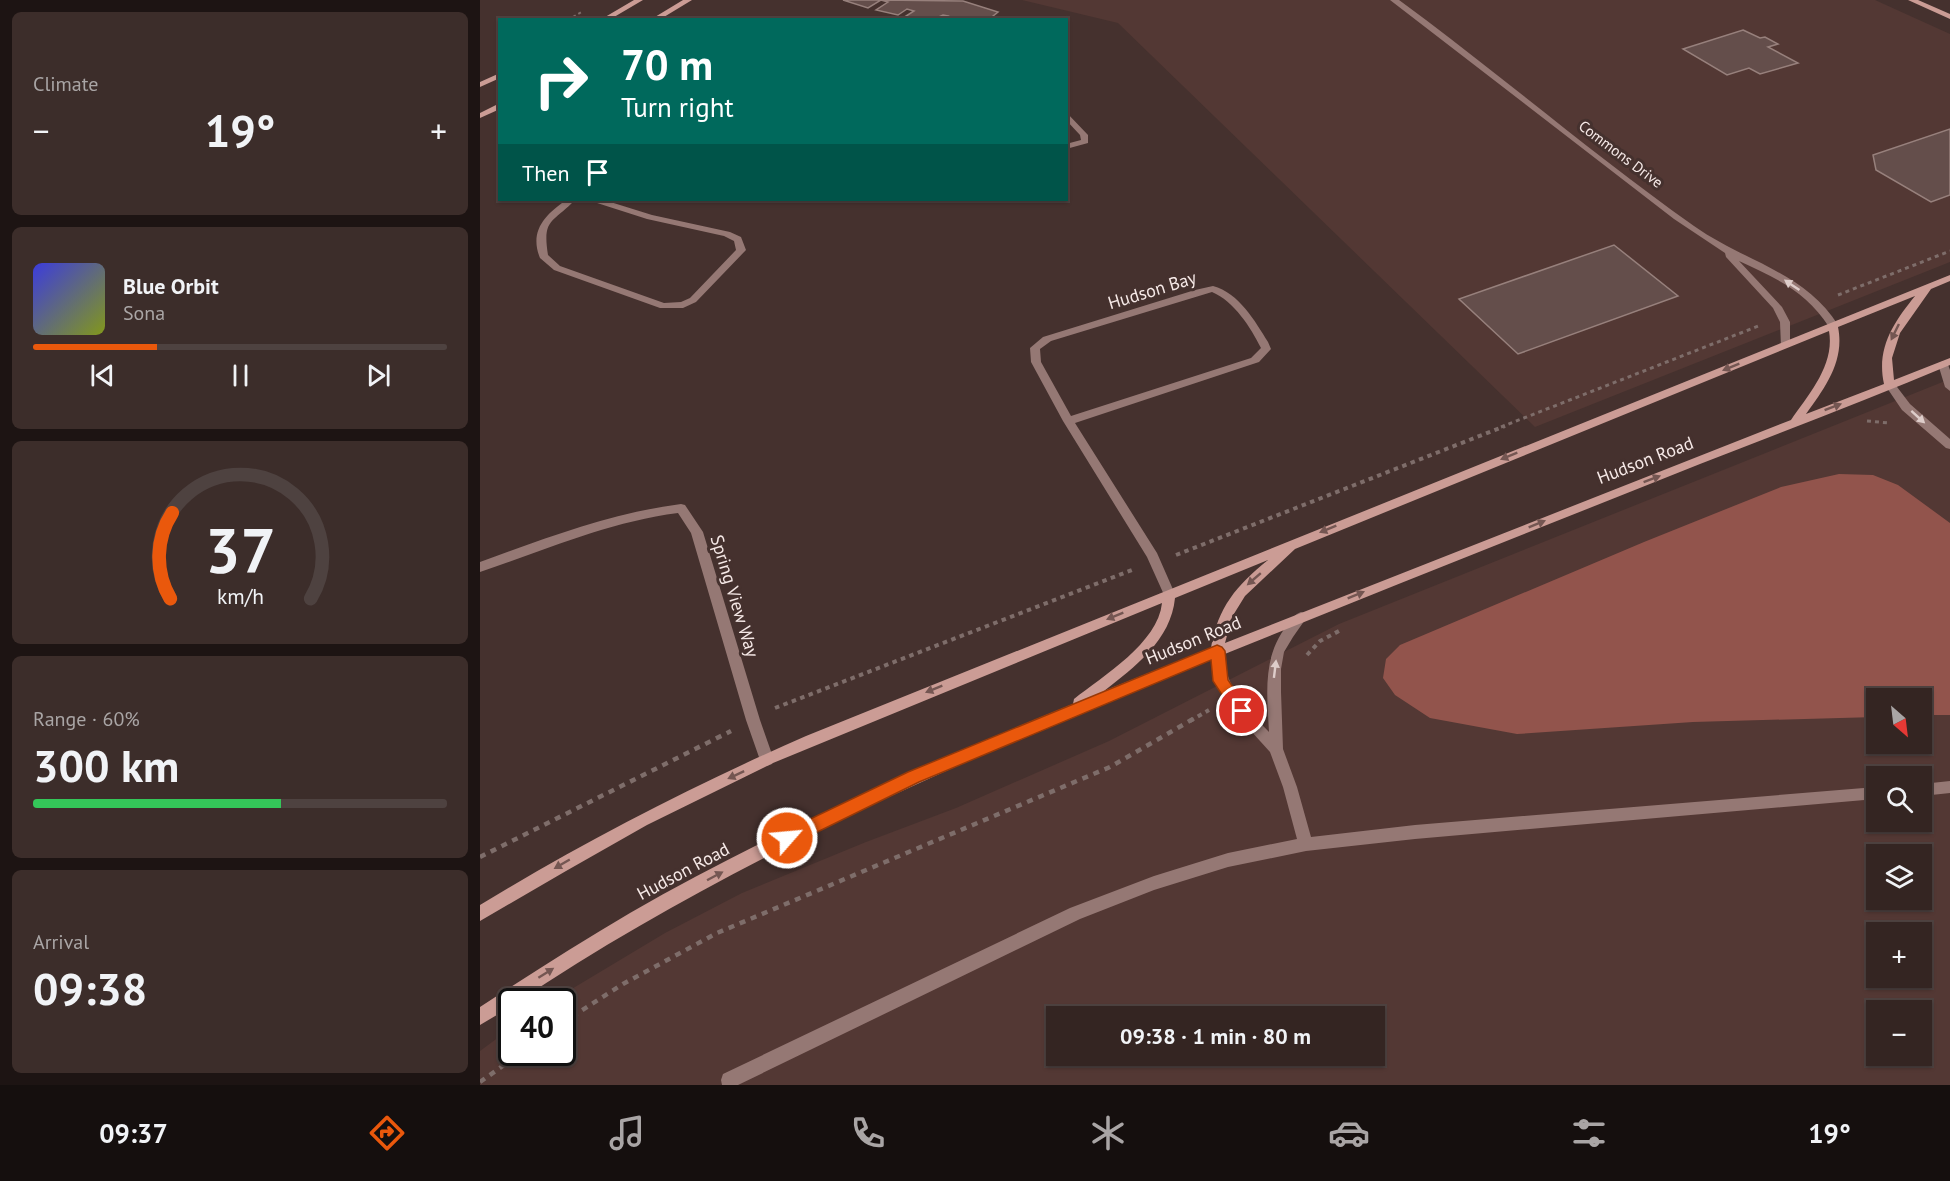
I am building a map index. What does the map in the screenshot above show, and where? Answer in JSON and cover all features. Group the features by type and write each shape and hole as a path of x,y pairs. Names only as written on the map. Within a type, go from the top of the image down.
{"street":[{"path":"607,18 639,0"},
{"path":"656,18 688,0"},
{"name":"Commons Drive","path":"1394,0 1460,47 1606,163 1724,249 1787,281 1816,303 1833,325"},
{"path":"1912,0 1950,17"},
{"path":"480,86 498,76"},
{"path":"480,116 498,106"},
{"path":"1068,116 1084,135 1085,141 1068,146"},
{"path":"570,201 548,217 539,234 543,256 557,268 663,306 684,305 693,300 741,250 738,239 727,234 650,217 600,201"},
{"path":"1724,249 1773,301 1785,326 1785,345"},
{"path":"480,914 608,838 767,760 850,724 1950,278"},
{"path":"1927,288 1901,320 1889,345 1886,363 1890,385 1906,407 1950,445"},
{"name":"Hudson Bay","path":"1068,421 1255,360 1266,350 1262,338 1229,298 1214,289 1047,339 1035,348 1036,362 1068,421 1153,556 1169,594"},
{"path":"1795,423 1833,360 1836,340 1833,325"},
{"path":"1946,362 1950,387"},
{"name":"Hudson Road","path":"480,1017 603,938 756,854 896,785 1069,711 1301,617 1946,362"},
{"name":"Spring View Way","path":"480,567 549,542 648,511 681,508 697,532 767,760"},
{"path":"1276,749 1227,692 1218,670 1217,651 1222,622 1232,601 1299,541"},
{"path":"1069,711 1150,643 1167,614 1169,594"},
{"path":"1301,617 1281,646 1274,669 1276,749 1290,787 1306,844"},
{"path":"1932,789 1950,788"},
{"path":"730,1085 729,1080 739,1075 1075,913 1154,883 1228,860 1306,844 1425,831 1866,795"}],"path":[{"path":"1816,303 1950,251"},
{"path":"1185,552 1782,316"},
{"path":"785,703 1130,571"},
{"path":"480,857 717,738"},
{"path":"480,1082 503,1066"}],"shaded area":[{"path":"1022,0 1875,0 1950,34 1950,262 1535,427 1118,23"},
{"path":"1950,379 1950,1085 480,1085 480,1051 498,1038 498,1066 576,1066 576,988 573,988 665,933 742,893 956,808 1109,741 1339,624"},
{"path":"1839,474 1873,475 1898,485 1950,523 1950,715 1932,715 1932,688 1866,688 1866,717 1693,722 1517,734 1430,718 1395,695 1383,678 1386,659 1400,645 1781,487"}],"building":[{"path":"843,0 881,0 868,8"},
{"path":"881,0 963,1 998,12 990,18 946,18 948,16 943,15 936,18 903,18 914,11 907,9 898,15 876,10 888,2"},
{"path":"1743,30 1778,44 1768,47 1798,63 1760,74 1749,68 1727,75 1683,49"},
{"path":"1950,129 1950,195 1931,202 1876,170 1873,155"},
{"path":"1614,245 1678,296 1518,354 1459,299"}],"route":[{"path":"787,838 913,777 1217,651 1221,681 1242,711"}]}
